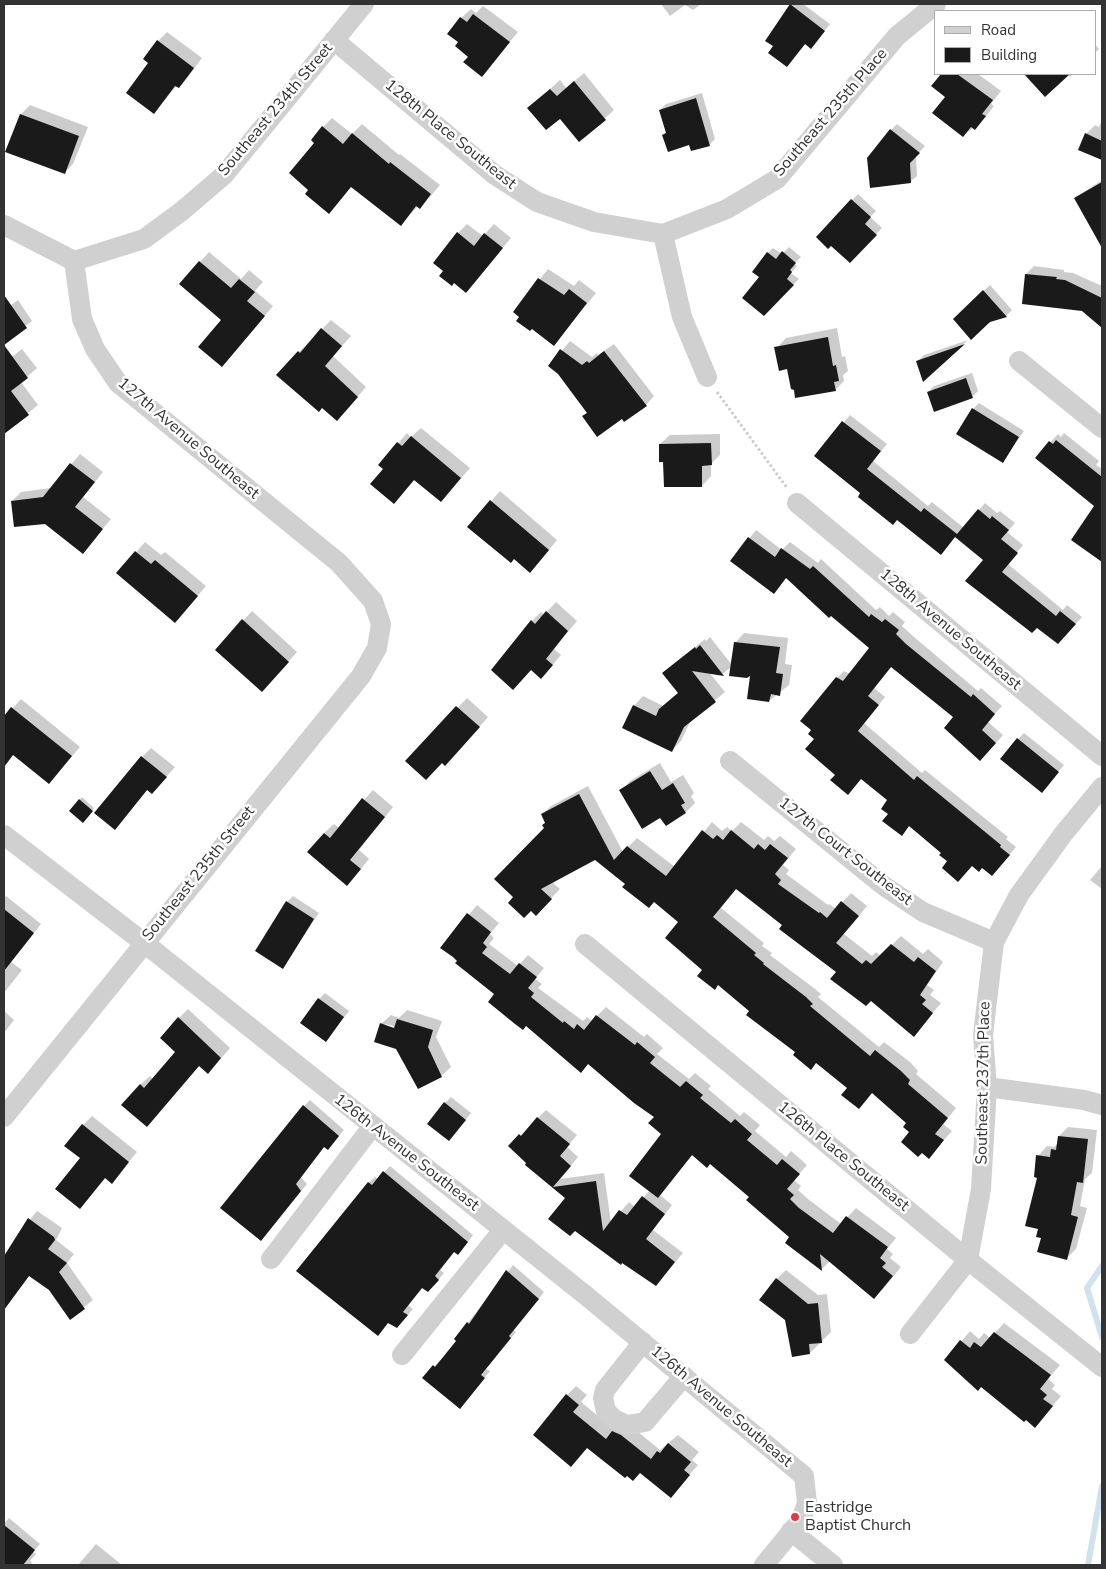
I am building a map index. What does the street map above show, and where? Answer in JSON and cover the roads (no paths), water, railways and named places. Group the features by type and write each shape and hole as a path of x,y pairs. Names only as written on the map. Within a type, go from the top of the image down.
{"street":[{"name":"Southeast 234th Street","path":"74,261 144,238 182,211 224,175 364,4"},
{"name":"Southeast 235th Place","path":"663,234 727,209 776,179 897,36 936,4"},
{"name":"128th Place Southeast","path":"334,40 495,175 537,202 594,222 663,234"},
{"path":"4,225 74,261"},
{"path":"663,234 682,317 707,377"},
{"name":"127th Avenue Southeast","path":"74,261 82,319 95,349 118,383 340,563 373,601 381,624"},
{"path":"1020,361 1102,428"},
{"name":"128th Avenue Southeast","path":"798,503 1102,756"},
{"name":"Southeast 235th Street","path":"4,1117 143,942 361,676 376,648 381,624"},
{"name":"127th Court Southeast","path":"730,761 884,886 923,912 994,942"},
{"name":"Southeast 237th Place","path":"910,1334 968,1260 981,1189 987,1087 983,1035 994,942 1018,895 1064,833 1102,787"},
{"name":"126th Avenue Southeast","path":"4,834 143,942 643,1342 804,1476 807,1504 801,1520 791,1532"},
{"name":"126th Place Southeast","path":"585,944 968,1260 1102,1367"},
{"path":"987,1087 1084,1100 1102,1105"},
{"path":"271,1259 372,1127"},
{"path":"402,1355 503,1230"},
{"path":"643,1342 605,1390 603,1398 606,1410 614,1419 627,1425 645,1422 684,1376"},
{"path":"764,1565 791,1532 833,1565"}],"waterway":[{"path":"1102,1266 1087,1288 1102,1337"},
{"path":"1088,1565 1102,1486"}],"place":[{"name":"Eastridge Baptist Church","path":"795,1517"}]}
